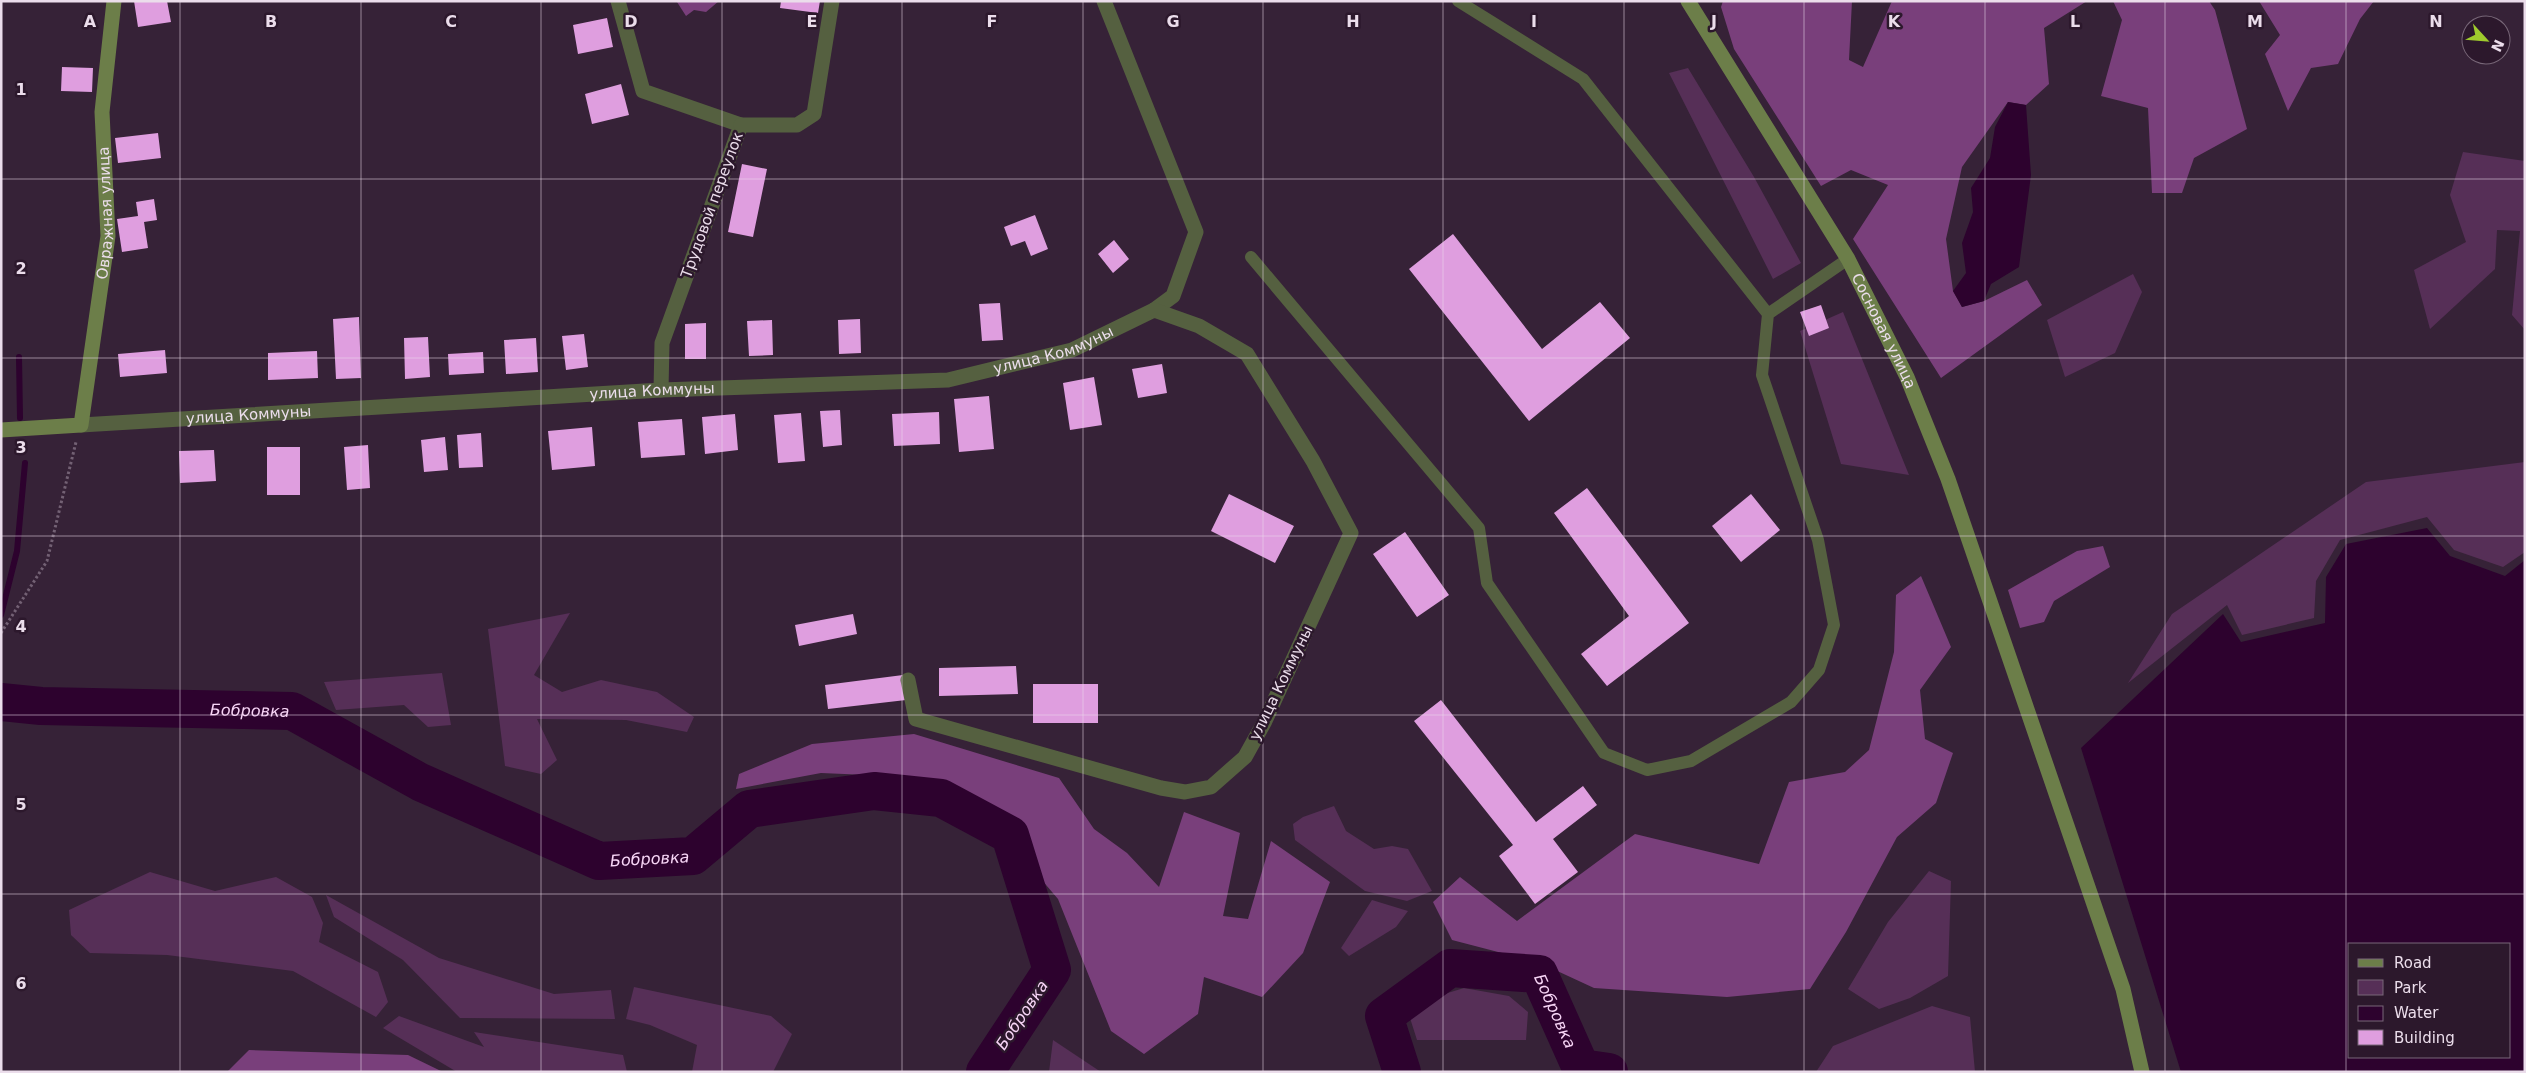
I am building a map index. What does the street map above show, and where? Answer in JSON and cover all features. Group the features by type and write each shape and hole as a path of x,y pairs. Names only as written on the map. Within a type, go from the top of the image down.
{"street":[{"name":"Овражная улица","path":"81,425 108,236 102,112 114,1"},
{"name":"Трудовой переулок","path":"618,1 643,91 742,124 662,342 661,390"},
{"path":"742,124 797,125 814,114 832,1"},
{"path":"1104,1 1196,232 1173,296 1154,310"},
{"name":"Сосновая улица","path":"1688,1 1848,259 1907,377 1948,479 2123,989 2142,1072"},
{"name":"улица Коммуны","path":"1,430 661,390 948,380 1072,350 1154,310 1199,326 1247,354 1313,461 1351,534 1265,721 1245,757 1211,787 1185,792 1161,788 916,718 908,680"}],"lane":[{"path":"1250,257 1479,528 1487,583 1604,753 1647,770 1691,761 1791,702 1819,670 1834,625 1818,540 1762,375 1768,314 1583,79 1458,1"},
{"path":"1768,314 1848,259"}],"path":[{"path":"1,633 47,560 81,425"}],"green space":[{"path":"1688,68 1754,177 1801,263 1773,279 1669,73"},
{"path":"2463,152 2525,161 2525,330 2512,315 2520,231 2497,230 2495,269 2430,329 2414,270 2466,242 2450,195"},
{"path":"2133,274 2142,292 2115,353 2065,377 2047,320"},
{"path":"1843,312 1909,475 1841,464 1800,331"},
{"path":"2525,462 2525,552 2503,567 2454,550 2427,517 2340,540 2316,581 2314,618 2242,635 2227,605 2128,683 2172,614 2366,482"},
{"path":"570,613 534,675 562,692 601,680 657,692 694,717 687,732 626,720 537,719 557,760 541,774 505,766 488,629"},
{"path":"442,673 451,725 428,727 404,705 336,710 324,682"},
{"path":"1334,806 1346,831 1374,849 1392,846 1408,849 1432,891 1407,901 1365,891 1295,840 1293,824 1303,817"},
{"path":"1929,871 1951,881 1948,976 1910,998 1879,1009 1848,989 1888,922"},
{"path":"150,872 215,891 276,877 312,897 323,923 319,942 378,972 388,1002 376,1017 293,971 167,955 90,953 71,935 69,910"},
{"path":"326,895 439,958 554,994 611,990 615,1019 460,1018 403,960 334,917"},
{"path":"1372,900 1408,911 1396,927 1349,956 1341,948"},
{"path":"634,987 771,1016 792,1034 773,1072 692,1072 697,1045 650,1025 626,1019"},
{"path":"1464,988 1509,996 1528,1012 1526,1040 1417,1040 1410,1018 1428,999"},
{"path":"1932,1006 1970,1017 1975,1072 1816,1072 1833,1046"},
{"path":"399,1016 484,1047 474,1032 623,1055 627,1072 457,1072 383,1028"},
{"path":"1053,1040 1101,1072 1049,1072"}],"shaded area":[{"path":"671,1 719,1 706,12 694,10 686,16 677,2"},
{"path":"1723,1 1852,1 1849,60 1863,67 1892,1 2087,1 2044,28 2049,84 2026,105 2008,102 1962,167 1946,239 1953,291 1962,307 1984,301 2027,280 2042,305 1941,378 1853,239 1888,185 1851,170 1821,186 1734,49 1721,7"},
{"path":"2113,1 2209,1 2215,10 2247,129 2194,158 2182,193 2152,193 2148,108 2101,96 2122,20"},
{"path":"2259,1 2374,1 2360,19 2338,64 2311,68 2288,111 2265,54 2280,35"},
{"path":"2103,546 2110,567 2054,601 2044,622 2020,628 2008,590 2077,551"},
{"path":"1921,576 1951,647 1920,690 1925,739 1953,753 1936,803 1897,837 1846,932 1810,989 1727,997 1594,988 1540,963 1452,940 1433,902 1460,877 1517,921 1635,834 1759,864 1789,782 1845,772 1869,750 1894,652 1896,595"},
{"path":"914,734 1059,778 1094,829 1127,853 1159,887 1184,812 1240,833 1223,916 1248,919 1271,841 1330,882 1303,953 1262,997 1204,977 1198,1014 1144,1054 1111,1031 1058,899 1035,872 1024,826 955,793 891,776 821,773 736,789 739,774 812,744"},
{"path":"249,1050 408,1055 443,1072 227,1072"}],"water":[{"path":"2008,102 2026,105 2031,175 2019,267 1991,284 1984,301 1962,307 1953,291 1966,273 1962,243 1973,212 1971,188 1990,158 1995,127"},
{"path":"2427,528 2450,556 2505,576 2525,560 2525,1072 2181,1072 2081,748 2223,614 2241,642 2325,623 2326,577 2346,544"}],"building":[{"path":"134,1 167,1 171,22 138,27"},
{"path":"781,1 820,1 818,13 780,8"},
{"path":"607,18 613,47 578,54 573,25"},
{"path":"62,67 93,68 92,92 61,91"},
{"path":"621,84 629,115 592,124 585,94"},
{"path":"158,133 161,158 118,163 115,138"},
{"path":"742,164 767,169 753,237 728,232"},
{"path":"154,199 157,220 144,222 148,248 122,252 117,219 138,216 136,202"},
{"path":"1035,215 1048,249 1031,256 1025,241 1011,246 1004,227"},
{"path":"1453,234 1542,349 1600,302 1630,338 1529,421 1409,269"},
{"path":"1114,240 1129,259 1113,273 1098,254"},
{"path":"1000,303 1003,340 982,341 979,304"},
{"path":"1821,305 1829,328 1809,336 1800,312"},
{"path":"359,317 361,378 336,379 333,319"},
{"path":"860,319 861,353 839,354 838,320"},
{"path":"772,320 773,355 749,356 747,321"},
{"path":"706,323 706,359 685,359 685,324"},
{"path":"584,334 588,367 566,370 562,336"},
{"path":"428,337 430,377 405,379 404,338"},
{"path":"536,338 538,372 506,374 504,340"},
{"path":"165,350 167,373 120,377 118,354"},
{"path":"317,351 318,378 268,380 268,353"},
{"path":"483,352 484,373 449,375 448,354"},
{"path":"1162,364 1167,393 1138,398 1132,369"},
{"path":"1094,377 1102,425 1070,430 1063,383"},
{"path":"989,396 994,449 959,452 954,399"},
{"path":"840,410 842,445 823,447 820,411"},
{"path":"939,412 940,444 894,446 892,414"},
{"path":"801,413 805,461 778,463 774,415"},
{"path":"735,414 738,450 705,454 702,417"},
{"path":"682,419 685,455 641,458 638,422"},
{"path":"592,427 595,466 552,470 548,431"},
{"path":"481,433 483,467 459,468 457,435"},
{"path":"445,437 448,470 424,472 421,440"},
{"path":"368,445 370,488 347,490 344,447"},
{"path":"267,447 300,447 300,495 267,495"},
{"path":"214,450 216,481 180,483 179,451"},
{"path":"1587,488 1689,623 1607,686 1581,654 1629,616 1554,513"},
{"path":"1229,494 1294,526 1275,563 1211,531"},
{"path":"1751,494 1780,530 1741,562 1712,526"},
{"path":"1405,532 1449,595 1417,617 1373,554"},
{"path":"853,614 857,634 799,646 795,625"},
{"path":"1016,666 1018,694 939,696 939,668"},
{"path":"903,675 906,700 828,709 825,685"},
{"path":"1033,684 1098,684 1098,723 1033,723"},
{"path":"1441,700 1536,822 1583,786 1597,805 1553,839 1578,872 1535,904 1499,856 1513,845 1414,721"}],"waterway":[{"path":"19,357 20,418"},
{"path":"1,615 17,551 25,463"},
{"name":"Бобровка","path":"1,702 41,706 292,711 420,782 599,861 693,856 749,809 874,791 941,798 1010,835 1052,970 985,1072"},
{"name":"Бобровка","path":"1402,1072 1384,1016 1450,968 1539,974 1581,1068 1609,1072"}]}
